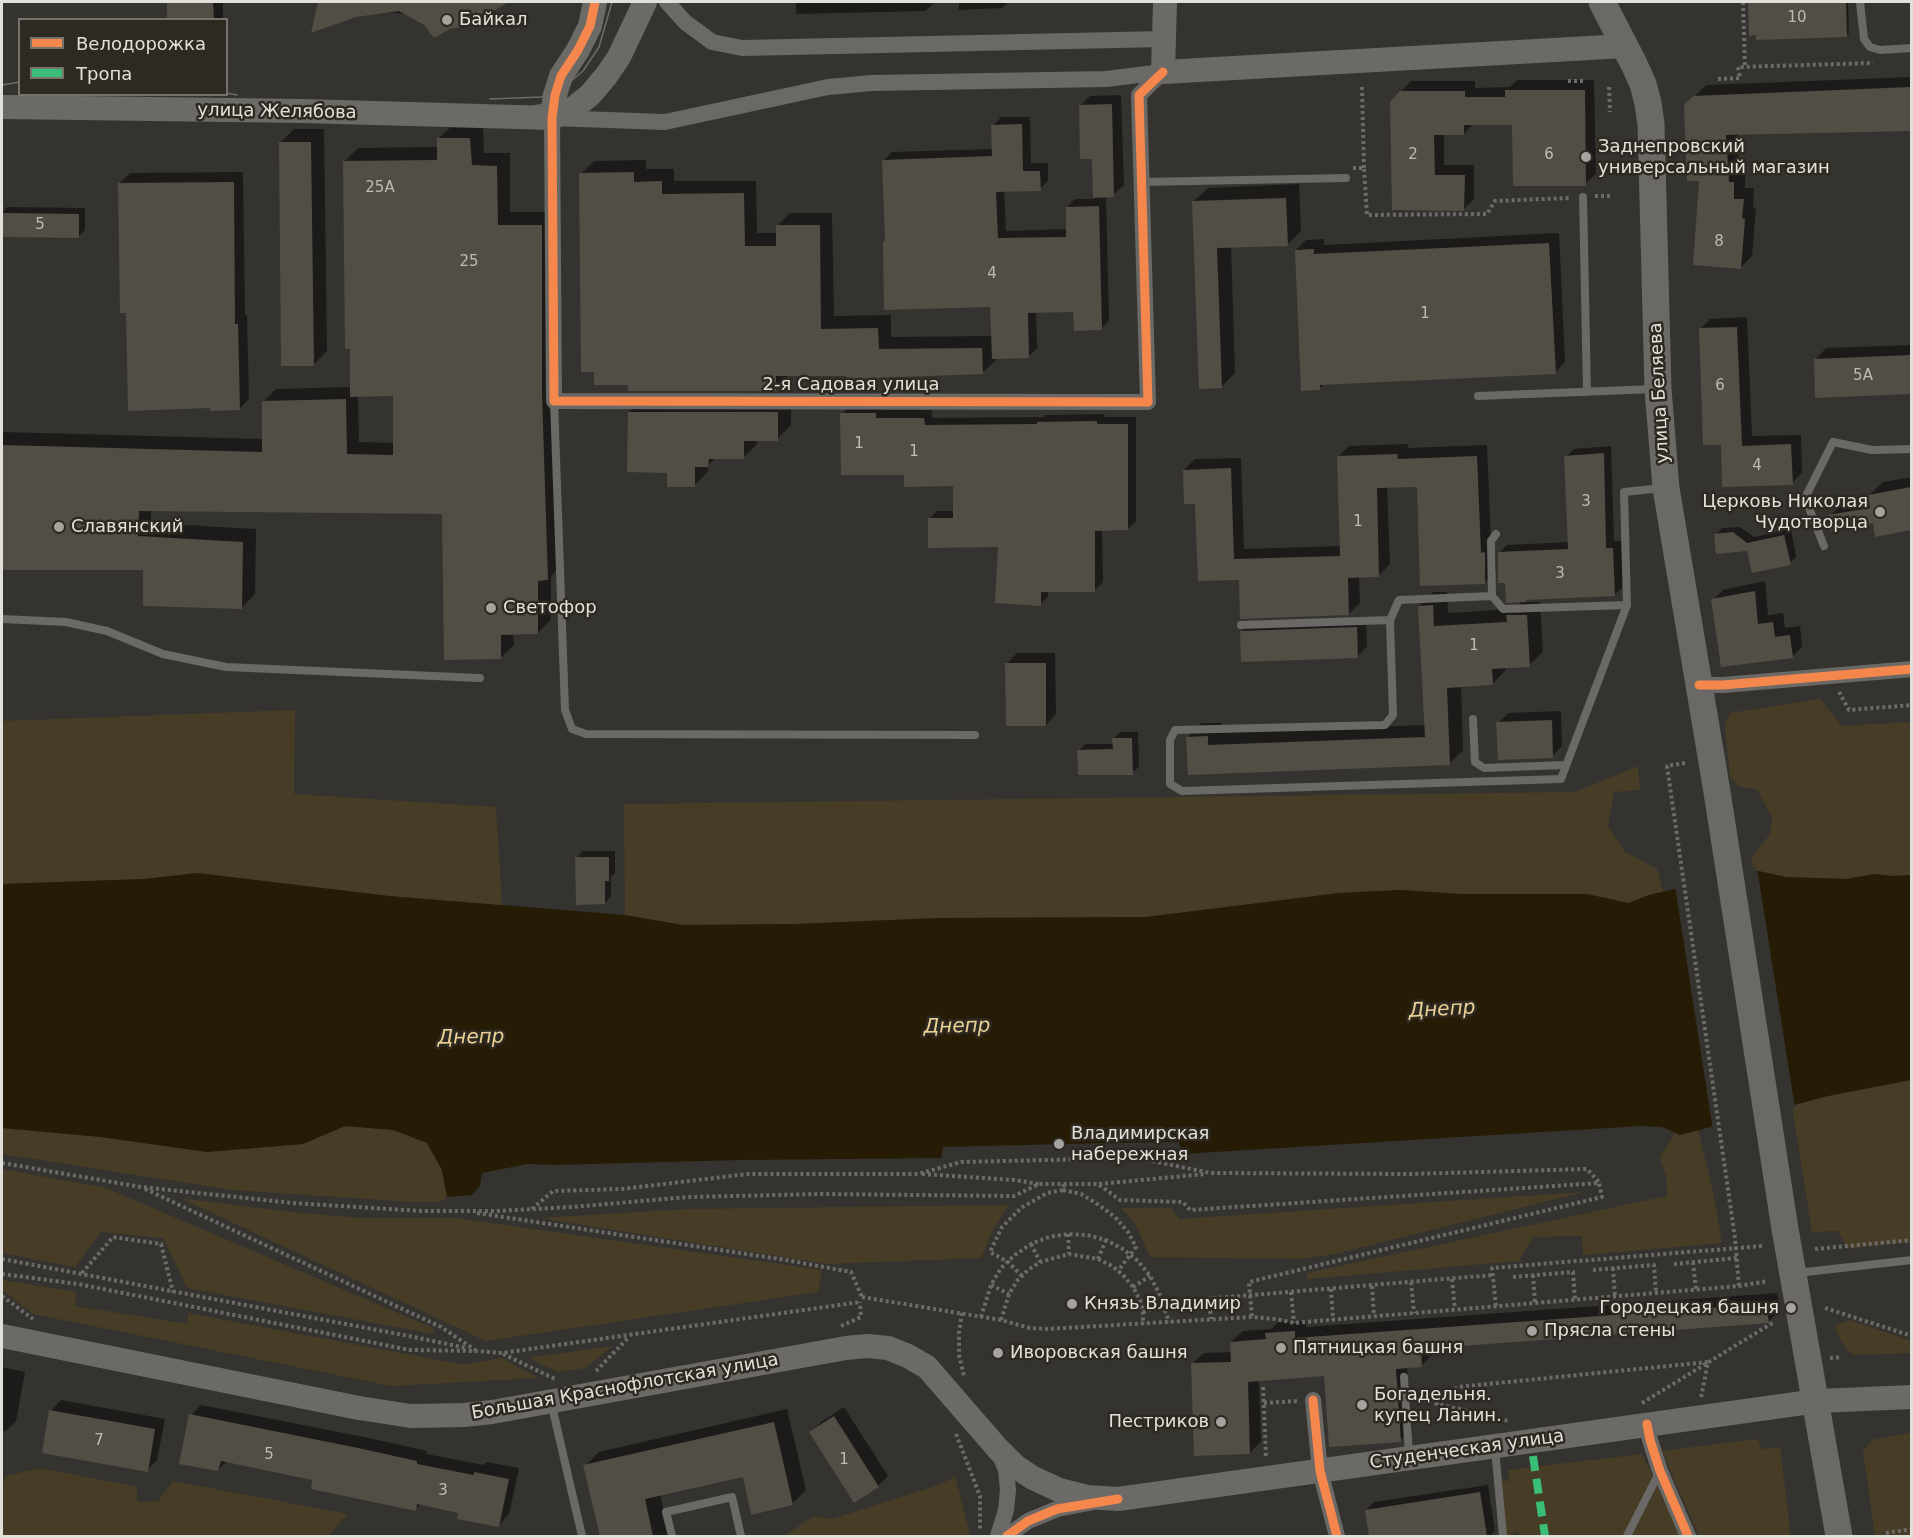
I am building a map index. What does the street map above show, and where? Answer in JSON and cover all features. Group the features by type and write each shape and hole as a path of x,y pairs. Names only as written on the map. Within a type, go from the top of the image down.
{"main road":[{"path":"552,118 555,95 561,76 590,26 595,2"},
{"path":"552,118 575,107 590,95 606,76 619,57 645,2"},
{"path":"1165,2 1163,72 1625,46"},
{"name":"улица Беляева","path":"1602,2 1643,84 1651,124 1658,389 1666,488 1785,1229 1839,1536"},
{"name":"улица Желябова","path":"2,107 302,111 552,118"},
{"name":"Большая Краснофлотская улица","path":"2,1336 359,1408 411,1416 473,1414 555,1391 846,1348 888,1348 927,1367 998,1449"},
{"name":"Студенческая улица","path":"998,1449 1015,1466 1033,1478 1059,1490 1088,1497 1118,1499 1495,1446 1643,1415 1816,1401 1911,1397"}],"street":[{"path":"666,2 685,22 712,42 742,48 1164,39"},
{"path":"554,401 552,118 665,122 828,87 872,83 1106,79 1163,72"},
{"path":"1142,182 1139,95 1163,72"},
{"name":"2-я Садовая улица","path":"554,401 1148,402 1142,182"},
{"path":"1699,685 1723,685 1911,669"},
{"path":"1313,1400 1320,1471 1337,1536"},
{"path":"1643,1415 1660,1471 1688,1536"},
{"path":"998,1449 1006,1470 1008,1490 1006,1510 998,1536"},
{"name":"Студенческая улица","path":"1007,1536 1028,1521 1057,1509 1118,1499"}],"lane":[{"path":"1860,2 1864,39 1870,47 1880,50 1911,48"},
{"path":"1142,182 1346,178"},
{"path":"1583,197 1587,392"},
{"path":"1478,396 1658,389"},
{"path":"554,401 565,710 572,729 586,734 975,735"},
{"path":"1824,546 1805,498 1833,442 1872,450 1911,449"},
{"path":"1492,596 1399,600 1390,620 1393,715 1385,725 1175,730 1170,740 1170,784 1182,791 1561,778 1627,605 1624,492 1666,488"},
{"path":"1496,534 1491,541 1492,596 1503,609 1627,605"},
{"path":"2,619 66,622 107,631 163,654 226,667 480,678"},
{"path":"1241,625 1390,620"},
{"path":"1473,719 1475,762 1484,768 1565,765"},
{"path":"1793,1273 1911,1260"},
{"path":"1404,1377 1409,1458"},
{"path":"555,1391 582,1536"},
{"path":"1495,1446 1503,1536"},
{"path":"1628,1536 1660,1471"},
{"path":"672,1536 666,1512 732,1497 741,1536"}],"path":[{"path":"1743,2 1745,67"},
{"path":"1718,79 1740,78 1738,67 1880,63"},
{"path":"1568,81 1586,81"},
{"path":"1362,87 1367,215 1487,214 1495,201 1612,196"},
{"path":"1610,87 1610,112"},
{"path":"1352,168 1364,168"},
{"path":"1838,690 1849,710 1911,705"},
{"path":"1685,764 1667,766 1735,1238 1739,1286"},
{"path":"918,1174 961,1162 1137,1158 1211,1173"},
{"path":"2,1163 141,1187 293,1203 421,1211 532,1209 689,1197 821,1194 1014,1197 1039,1184"},
{"path":"532,1209 553,1191 622,1189 748,1174 918,1174 1014,1180 1063,1187 1211,1173 1409,1174 1587,1169 1599,1183 1602,1197 1249,1282 1252,1317"},
{"path":"1098,1184 1120,1200 1183,1202 1190,1210 1599,1183"},
{"path":"141,1187 441,1327 476,1351"},
{"path":"1022,1276 1008,1262 990,1252 1002,1227 1021,1208 1063,1187 1081,1194 1115,1217 1128,1232 1136,1247 1118,1271"},
{"path":"465,1210 851,1272 861,1299 861,1317 840,1326"},
{"path":"1068,1234 1069,1254"},
{"path":"981,1317 991,1284 1008,1262 1031,1244 1049,1237 1068,1234 1087,1235 1106,1240 1131,1255 1150,1276 1159,1293 1169,1322"},
{"path":"82,1274 113,1237 161,1244 173,1292"},
{"path":"1098,1259 1106,1240"},
{"path":"1815,1249 1911,1240"},
{"path":"1031,1244 1040,1262"},
{"path":"1496,1306 1492,1268 1762,1246"},
{"path":"1001,1320 1009,1294 1022,1276 1040,1262 1069,1254 1098,1259 1118,1271 1133,1287 1140,1300 1143,1324"},
{"path":"1674,1264 1737,1258"},
{"path":"2,1259 397,1333 476,1351"},
{"path":"1694,1262 1696,1289"},
{"path":"1593,1270 1654,1265 1656,1293"},
{"path":"1613,1269 1615,1296"},
{"path":"1513,1277 1573,1272 1575,1300"},
{"path":"2,1274 78,1284 410,1350 502,1353 629,1336 861,1299 962,1313 1030,1328 1252,1317 1276,1318 1294,1323 1739,1286 1768,1281"},
{"path":"1143,1312 1180,1301 1493,1275"},
{"path":"1533,1275 1535,1303"},
{"path":"1133,1287 1150,1276"},
{"path":"1452,1279 1455,1309"},
{"path":"1411,1282 1414,1313"},
{"path":"991,1284 1009,1294"},
{"path":"1372,1286 1374,1316"},
{"path":"1331,1289 1333,1320"},
{"path":"1291,1292 1294,1323"},
{"path":"2,1296 39,1323"},
{"path":"1209,1299 1211,1319"},
{"path":"1825,1308 1911,1336"},
{"path":"962,1313 959,1355 965,1379"},
{"path":"1643,1415 1708,1362 1774,1322"},
{"path":"592,1376 629,1336"},
{"path":"502,1353 555,1391"},
{"path":"1700,1401 1708,1362"},
{"path":"1436,1404 1458,1387 1708,1362"},
{"path":"1263,1387 1266,1462"},
{"path":"1405,1396 1514,1423"},
{"path":"1264,1403 1313,1400"},
{"path":"955,1432 980,1496 978,1536"},
{"path":"1886,1533 1911,1529"}],"shaded area":[{"path":"1820,699 1842,726 1911,722 1911,875 1874,874 1847,879 1786,877 1754,870 1751,859 1770,834 1772,817 1757,790 1738,786 1730,777 1725,725 1730,713"},
{"path":"295,710 294,794 496,807 502,906 389,896 197,873 144,879 2,884 2,721"},
{"path":"1638,766 1640,790 1614,792 1608,826 1624,851 1657,869 1663,892 1628,903 1587,894 1461,894 1400,890 1339,893 1146,917 939,918 794,924 683,925 625,915 624,804 1575,792"},
{"path":"1911,1080 1911,1242 1848,1249 1838,1231 1812,1232 1792,1106 1828,1096"},
{"path":"345,1126 393,1130 427,1142 442,1170 447,1197 440,1202 413,1202 232,1190 2,1154 2,1128 101,1137 207,1152 303,1144"},
{"path":"1698,1130 1712,1186 1722,1243 1583,1255 1582,1236 1533,1237 1519,1261 1307,1279 1307,1273 1667,1196 1666,1175 1660,1157 1675,1133 1680,1135"},
{"path":"2,1169 106,1188 433,1328 434,1334 187,1288 163,1238 101,1232 75,1267 2,1253"},
{"path":"1584,1192 1335,1254 1300,1259 1150,1257 1135,1223 1121,1208 1171,1208 1180,1219"},
{"path":"180,1198 360,1218 456,1218 822,1270 818,1292 486,1341"},
{"path":"1009,1205 993,1230 981,1258 827,1264 539,1218 689,1209"},
{"path":"2,1280 76,1292 75,1306 187,1324 188,1313 464,1365 501,1358 539,1378 391,1386 33,1314 2,1290"},
{"path":"1850,1320 1911,1341 1911,1353 1855,1355 1846,1350 1836,1330 1836,1325"},
{"path":"613,1346 585,1368 558,1372 529,1358"},
{"path":"1911,1433 1911,1536 1875,1536 1863,1451 1872,1440"},
{"path":"1758,1439 1761,1449 1780,1447 1791,1536 1699,1536 1662,1451"},
{"path":"1642,1454 1680,1536 1520,1536 1517,1531 1512,1536 1506,1536 1499,1480 1510,1481 1508,1470"},
{"path":"40,1468 137,1487 137,1502 158,1501 173,1481 348,1514 328,1536 2,1536 2,1487 6,1476"},
{"path":"955,1476 970,1535 968,1536 784,1536 814,1516 832,1519 942,1484"}],"water":[{"name":"Днепр","path":"1754,870 1786,877 1847,879 1874,874 1911,875 1911,1080 1828,1096 1680,1135 1662,1127 1641,1126 1182,1154 1179,1142 1107,1143 943,1147 941,1158 528,1164 482,1173 480,1186 472,1195 447,1197 442,1170 427,1143 393,1130 345,1126 303,1144 207,1152 101,1137 2,1128 2,884 144,879 197,873 389,896 625,915 683,925 794,924 939,918 1146,917 1339,893 1400,890 1461,894 1587,894 1628,903 1649,895"}],"pier":[{"path":"1757,868 1795,1108 1713,1130 1675,886"}],"building":[{"path":"167,2 213,2 214,18 167,18"},
{"name":"Байкал","path":"318,2 508,2 473,25 450,29 434,38 424,25 399,11 356,17 311,33"},
{"path":"1748,2 1846,2 1847,37 1756,40 1756,35 1749,36"},
{"path":"1911,87 1911,131 1726,135 1729,182 1734,182 1734,199 1744,199 1742,218 1745,219 1741,269 1693,265 1699,181 1687,181 1684,105 1693,96"},
{"path":"1505,90 1585,90 1586,186 1513,186 1512,125 1464,125 1464,135 1434,135 1435,175 1465,175 1464,211 1392,210 1390,102 1400,91 1465,91 1465,97 1505,97"},
{"path":"1112,104 1114,197 1093,198 1092,159 1080,159 1079,105"},
{"path":"1022,124 1023,171 1040,171 1041,191 996,192 998,238 1066,237 1066,207 1099,206 1102,330 1074,331 1073,312 1028,313 1029,358 992,359 990,307 884,310 883,241 885,241 882,160 992,156 991,125"},
{"path":"437,138 470,138 472,165 497,166 498,225 542,225 542,393 548,580 538,581 538,634 501,635 501,659 444,660 442,514 139,511 138,536 243,542 242,609 143,606 143,570 2,570 2,445 262,452 262,401 346,399 347,454 393,455 393,396 350,397 350,349 345,349 343,161 437,160"},
{"path":"279,142 311,142 314,366 281,366"},
{"path":"634,172 634,182 662,181 662,194 744,193 745,246 776,246 776,225 820,225 821,329 878,328 879,349 982,348 983,374 846,379 846,376 776,376 776,391 628,391 628,385 594,385 594,372 581,372 579,173"},
{"path":"234,182 235,324 238,324 240,410 210,411 210,408 128,411 126,313 120,313 118,183"},
{"path":"1286,198 1288,246 1217,248 1222,388 1199,389 1192,201"},
{"path":"2,213 79,214 79,238 2,237"},
{"path":"1549,243 1556,374 1320,385 1320,390 1301,391 1295,250 1314,249 1314,254"},
{"path":"1737,327 1742,446 1791,444 1793,485 1722,487 1721,445 1703,445 1699,328"},
{"path":"1911,355 1911,394 1815,398 1814,359"},
{"path":"628,412 778,412 778,441 744,441 744,459 709,459 708,467 695,467 695,487 667,487 667,473 627,472"},
{"path":"840,413 876,413 876,418 924,418 925,425 1097,421 1097,424 1128,424 1128,530 1095,531 1095,592 1041,592 1041,606 995,603 998,547 928,548 928,518 953,518 953,486 904,487 904,475 841,475"},
{"path":"1604,453 1606,548 1613,548 1615,596 1506,603 1505,583 1498,583 1498,552 1568,549 1564,456"},
{"path":"1397,454 1398,459 1477,456 1481,553 1485,552 1485,584 1420,586 1417,487 1377,488 1379,577 1348,578 1349,615 1240,619 1239,580 1198,581 1195,504 1184,504 1183,470 1231,468 1234,559 1340,556 1337,456"},
{"name":"Церковь Николая Чудотворца","path":"1911,487 1911,530 1875,537 1873,523 1831,531 1828,515 1870,508 1868,495"},
{"path":"1733,532 1747,543 1784,535 1791,565 1752,573 1747,551 1716,554 1714,534"},
{"path":"1755,591 1758,624 1773,622 1775,637 1790,635 1793,658 1721,667 1711,599"},
{"path":"1433,605 1434,626 1507,622 1506,615 1527,615 1530,667 1492,669 1493,685 1447,688 1450,765 1188,775 1186,737 1208,736 1208,745 1425,737 1418,606"},
{"path":"1357,627 1358,658 1241,662 1240,631"},
{"path":"1005,663 1046,663 1046,726 1006,726"},
{"path":"1552,720 1553,758 1498,760 1496,722"},
{"path":"1112,738 1132,738 1133,775 1078,775 1077,750 1113,749"},
{"path":"575,857 609,857 609,881 605,881 605,904 576,905"},
{"path":"1766,1304 1769,1323 1421,1349 1422,1367 1396,1369 1401,1442 1329,1447 1324,1376 1248,1382 1250,1454 1194,1456 1191,1363 1231,1362 1230,1342 1266,1339 1265,1333 1295,1331 1295,1338"},
{"path":"49,1410 155,1429 148,1472 42,1453"},
{"path":"189,1414 358,1448 417,1461 417,1464 509,1479 499,1527 457,1519 458,1513 417,1504 416,1511 311,1489 312,1480 221,1461 218,1471 179,1464"},
{"path":"834,1416 879,1487 854,1503 809,1432"},
{"path":"774,1422 793,1505 751,1515 743,1477 645,1499 653,1536 600,1536 583,1465"},
{"path":"1480,1492 1487,1536 1369,1536 1365,1510"}],"tram line":[{"path":"2,96 237,104 525,108 544,104 583,71 599,47 612,2"},
{"path":"2,85 18,82"},
{"path":"228,93 237,95"},
{"path":"490,99 543,96"}],"marked path":[{"path":"1533,1456 1545,1536"}],"cycle path":[{"path":"595,2 590,26 561,76 555,95 552,118 554,401 1148,402 1139,95 1163,72"},
{"path":"1699,685 1912,669"},
{"path":"1313,1400 1320,1471 1337,1536"},
{"path":"1647,1424 1660,1471 1688,1536"},
{"path":"1007,1536 1028,1521 1057,1509 1118,1499"}],"place":[{"name":"Байкал","path":"447,20"},
{"name":"Заднепровский универсальный магазин","path":"1586,157"},
{"name":"Церковь Николая Чудотворца","path":"1880,512"},
{"name":"Славянский","path":"59,527"},
{"name":"Светофор","path":"491,608"},
{"name":"Владимирская набережная","path":"1059,1144"},
{"name":"Князь Владимир","path":"1072,1304"},
{"name":"Городецкая башня","path":"1791,1308"},
{"name":"Прясла стены","path":"1532,1331"},
{"name":"Пятницкая башня","path":"1281,1348"},
{"name":"Иворовская башня","path":"998,1353"},
{"name":"Богадельня. купец Ланин.","path":"1362,1405"},
{"name":"Пестриков","path":"1221,1422"}]}
